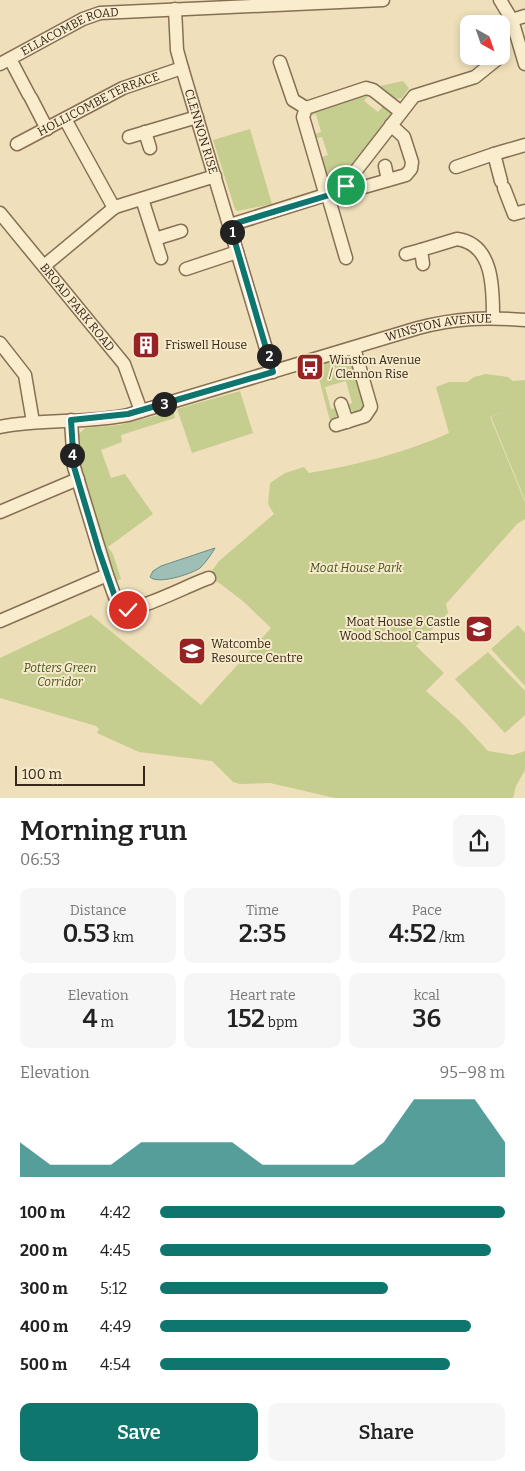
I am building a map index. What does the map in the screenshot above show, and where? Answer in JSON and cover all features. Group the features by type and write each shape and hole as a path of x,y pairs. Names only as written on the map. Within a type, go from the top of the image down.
{"street":[{"name":"ELLACOMBE ROAD","path":"5,61 91,15 109,12 321,1 383,0"},
{"path":"500,0 512,20 525,62"},
{"name":"CLENNON RISE","path":"175,9 177,50 273,372"},
{"path":"512,20 525,16"},
{"path":"510,52 520,47"},
{"path":"5,61 30,96 47,129"},
{"path":"280,62 293,100 306,108"},
{"path":"230,225 327,196 341,190 414,96 474,77 489,65"},
{"name":"HOLLICOMBE TERRACE","path":"17,144 133,83 182,68"},
{"path":"306,108 366,88 373,90 401,112"},
{"path":"306,108 303,117 346,258"},
{"path":"129,137 196,116"},
{"path":"65,119 114,208"},
{"path":"364,187 406,175 412,166 404,137 391,125"},
{"path":"145,132 150,148"},
{"path":"456,167 525,145"},
{"path":"494,154 502,184 514,214 525,210"},
{"path":"384,166 388,180"},
{"path":"44,266 114,208 215,176"},
{"path":"142,199 161,258"},
{"name":"BROAD PARK ROAD","path":"0,213 124,364 141,411"},
{"path":"155,239 181,231"},
{"path":"406,254 457,239 474,247 485,260 491,276 493,318"},
{"path":"421,250 424,264"},
{"path":"186,269 237,252"},
{"name":"WINSTON AVENUE","path":"0,427 33,422 111,418 141,411 445,321 471,317 525,320"},
{"path":"0,343 25,375 33,422"},
{"path":"342,404 341,423 365,416 371,407 354,348"},
{"path":"71,420 72,457 107,575 118,602 128,610 136,609 185,586 209,578"},
{"path":"0,512 78,479"},
{"path":"0,621 107,575"}],"green space":[{"path":"403,81 409,88 402,98 396,99 380,86"},
{"path":"370,93 364,101 378,112 385,104 392,111 392,117 339,186 329,189 319,158 328,155 322,137 313,139 312,135 321,132 316,114 306,117 309,109"},
{"path":"250,129 272,204 237,211 213,140"},
{"path":"348,354 351,355 364,410 354,413 347,405 352,403 346,381 325,387 331,409 337,408 338,415 330,421 316,367 318,364"},
{"name":"Moat House Park","path":"486,374 508,377 513,381 525,380 525,500 491,417 515,407 490,417 525,502 525,519 517,524 446,604 448,613 416,646 444,673 426,691 461,722 488,751 513,755 525,751 525,770 516,786 513,798 335,798 270,783 240,784 233,782 212,761 139,752 97,733 99,729 96,726 0,698 0,658 91,615 201,705 271,628 244,602 218,582 212,582 211,572 219,561 274,514 268,504 270,483 285,473 304,467 309,473 363,462 415,447 449,433 436,387 449,382 467,382 474,377"},
{"path":"240,391 253,433 192,453 177,409"},
{"path":"174,411 175,418 121,435 122,442 101,450 111,478 125,474 153,514 108,547 113,554 121,579 113,582 78,455 77,436 85,428 119,425"},
{"path":"518,625 525,633 525,686 491,649"},
{"path":"488,652 525,691 525,715 505,733 455,679"}],"water":[{"path":"215,548 200,568 196,570 182,576 167,579 160,580 150,577 153,571 161,566"}],"place":[{"name":"Friswell House","path":"146,345"},
{"name":"Winston Avenue / Clennon Rise","path":"310,367"},
{"name":"Moat House & Castle Wood School Campus","path":"479,629"},
{"name":"Watcombe Resource Centre","path":"192,651"}],"route":[{"path":"128,610 123,608 115,597 99,551 74,467 71,420 119,417 273,372 230,225 336,193 346,186"}],"park label":[{"name":"Potters Green Corridor","path":"60,675"}]}
